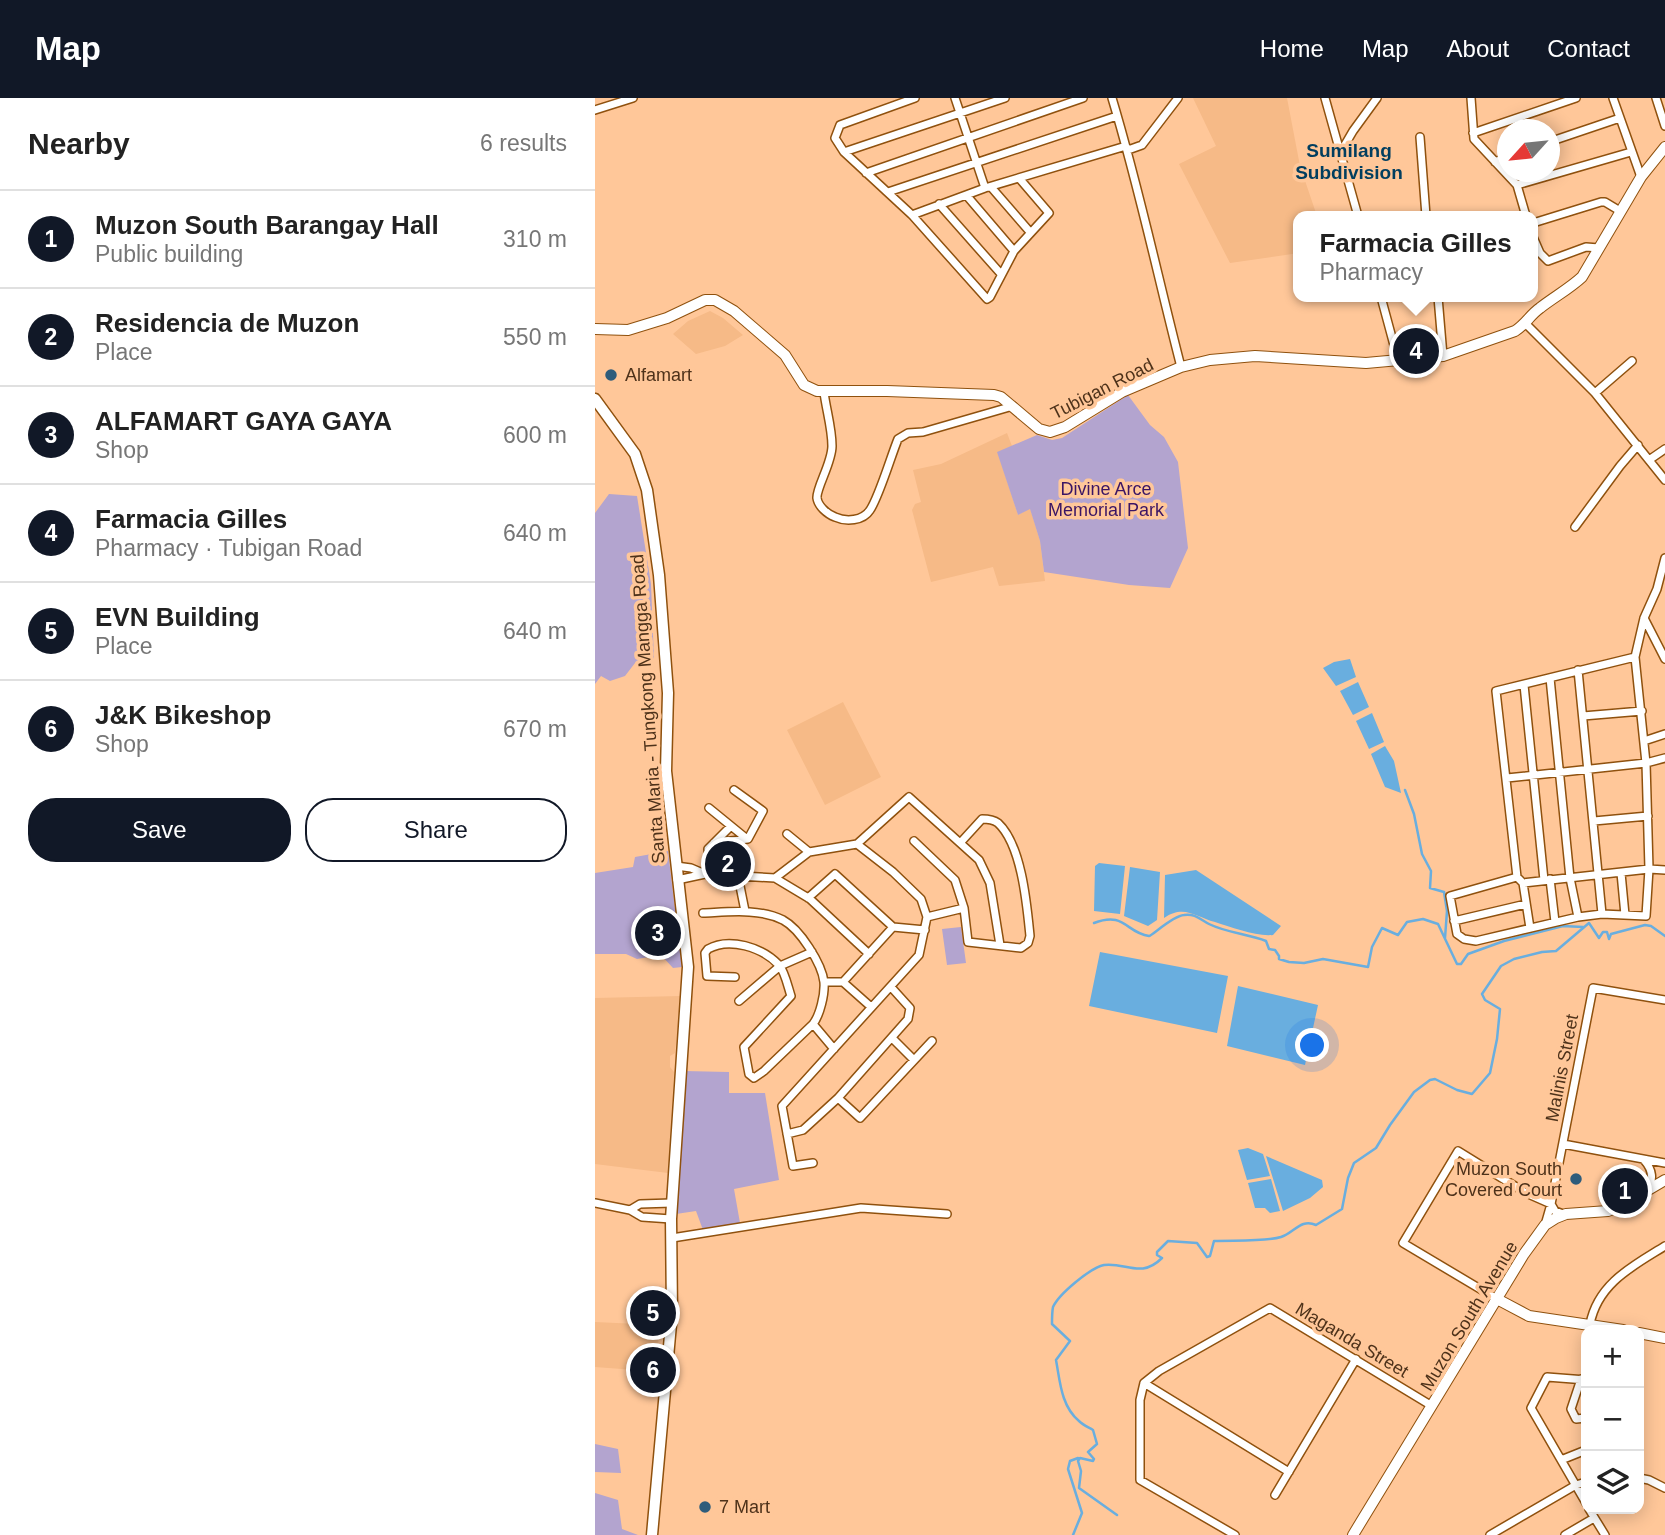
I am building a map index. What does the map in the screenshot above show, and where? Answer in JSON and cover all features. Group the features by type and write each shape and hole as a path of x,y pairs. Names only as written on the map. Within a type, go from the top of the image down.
{"main road":[{"name":"Santa Maria - Tungkong Mangga Road","path":"595,399 635,454 647,490 659,575 669,693 666,771 688,967 671,1219 672,1313 652,1535"}],"street":[{"path":"595,110 633,98"},
{"path":"915,98 840,125 835,138 844,152 912,215 984,298 990,298 1014,251 1048,213 1019,178"},
{"path":"955,98 988,188 1030,232"},
{"path":"844,152 1005,98"},
{"path":"866,173 1083,98"},
{"path":"1112,98 1127,148 1181,368"},
{"path":"912,215 1019,178 1142,145 1178,98"},
{"path":"1325,98 1356,211"},
{"path":"1339,155 1377,98"},
{"path":"1471,98 1474,139 1517,186 1524,211"},
{"path":"1473,133 1576,98"},
{"path":"1613,98 1641,177"},
{"path":"1656,98 1665,126"},
{"path":"888,192 1118,116"},
{"path":"1560,138 1620,118"},
{"path":"1420,137 1426,211"},
{"name":"Tubigan Road","path":"824,392 989,394 1001,397 1039,429 1050,432 1065,427 1122,392 1181,368 1210,360 1255,356 1366,363 1443,356 1515,331 1526,324 1538,309 1572,287 1582,277 1641,177 1665,147"},
{"path":"1517,186 1631,152"},
{"path":"967,196 1014,251"},
{"path":"1538,221 1601,202 1620,211"},
{"path":"940,204 1001,274"},
{"path":"1538,250 1548,261 1586,247 1599,248"},
{"path":"595,329 628,330 667,318 705,300 715,300 734,311 785,355 804,385 824,392 832,446 828,468 817,491 817,500 823,509 835,517 848,520 858,519 871,510 898,439 902,435 923,432 1013,406"},
{"path":"1382,302 1398,360"},
{"path":"1438,302 1443,356"},
{"path":"1526,324 1595,393 1665,480"},
{"path":"1595,393 1632,360"},
{"path":"1575,527 1638,445"},
{"path":"1649,460 1665,449"},
{"path":"1665,558 1657,589 1644,618 1635,657 1646,764 1650,869 1646,916 1602,914 1578,917 1476,941 1464,939 1457,934 1450,896 1520,880 1599,876 1650,869 1665,870"},
{"path":"1644,618 1665,659"},
{"path":"1530,929 1520,880 1496,691 1635,657"},
{"path":"1578,670 1602,914"},
{"path":"1550,678 1570,878 1578,917"},
{"path":"1524,685 1533,776 1555,922"},
{"path":"1583,716 1642,711"},
{"path":"1644,741 1665,734"},
{"path":"1507,778 1646,764 1665,758"},
{"path":"734,790 763,811 748,839"},
{"path":"775,878 809,852 857,844 909,797 979,860 990,883 1000,944"},
{"path":"709,808 748,839"},
{"path":"1594,821 1648,816"},
{"path":"914,841 955,880 964,908 968,942 1000,944 1006,947 1021,947 1028,943 1030,936 1026,890 1013,846 998,822 982,819 961,842"},
{"path":"708,874 708,849 730,827"},
{"path":"787,834 809,852"},
{"path":"714,844 748,839"},
{"path":"813,1163 793,1166 782,1106 919,955 927,917 921,899 893,872 857,844"},
{"path":"676,866 708,874"},
{"path":"1621,873 1625,915"},
{"path":"677,880 708,874 775,878 808,898 869,954"},
{"path":"808,898 835,874 893,928 925,930"},
{"path":"739,876 745,911"},
{"path":"1454,921 1526,904"},
{"path":"927,917 964,908"},
{"path":"703,913 745,911 783,920 805,940 824,982 818,1017 813,1024 764,1072 754,1078 749,1074 744,1047 791,996 780,966 764,954 736,942 708,949 705,953 707,976 735,977"},
{"path":"843,982 893,928"},
{"path":"739,1001 780,966 812,952"},
{"path":"824,982 843,982 870,1006"},
{"path":"787,1134 803,1130 838,1098 908,1019 910,1008 891,987"},
{"name":"Malinis Street","path":"1545,1225 1593,988 1665,1000"},
{"path":"813,1024 834,1049"},
{"path":"892,1038 914,1060"},
{"path":"838,1098 860,1118 932,1041"},
{"path":"1563,1143 1665,1163"},
{"path":"1566,1214 1555,1211 1551,1204 1526,1194 1458,1151 1403,1243 1497,1300 1529,1316 1596,1325"},
{"path":"1642,1194 1650,1185 1651,1177 1650,1167 1643,1160"},
{"name":"Muzon South Avenue","path":"1353,1535 1524,1254 1545,1225 1566,1214 1608,1211 1665,1180"},
{"path":"595,1203 630,1210 642,1217 671,1219"},
{"path":"630,1210 640,1204 672,1203"},
{"path":"672,1238 862,1208 947,1213"},
{"path":"1590,1324 1598,1299 1616,1277 1665,1246"},
{"name":"Maganda Street","path":"1144,1383 1159,1371 1269,1308 1432,1406"},
{"path":"1644,1334 1665,1338"},
{"path":"1275,1495 1356,1359"},
{"path":"1581,1379 1547,1377 1531,1408 1581,1494"},
{"path":"1234,1535 1140,1480 1140,1414 1144,1383 1289,1472"},
{"path":"1581,1386 1571,1409 1576,1419 1581,1419"},
{"path":"1561,1460 1584,1451"},
{"path":"1644,1479 1665,1488"},
{"path":"1490,1535 1581,1484"},
{"path":"1592,1514 1605,1535"},
{"path":"1565,1535 1594,1518"}],"shaded area":[{"path":"1193,98 1287,98 1300,166 1315,211 1293,211 1293,254 1230,263 1179,164 1216,146"},
{"path":"710,311 743,335 725,346 696,354 673,334 688,321"},
{"path":"1007,433 1012,446 998,453 1018,515 1030,508 1040,541 1045,581 999,586 993,567 931,582 912,510 915,504 921,502 913,470 941,464"},
{"path":"843,702 881,777 825,805 787,730"},
{"path":"681,996 675,1053 670,1056 670,1067 674,1072 668,1173 595,1164 595,998"},
{"path":"595,1322 659,1325 657,1381 634,1380 635,1370 595,1367"}],"green space":[{"name":"Divine Arce Memorial Park","path":"1128,395 1150,425 1164,437 1178,462 1188,548 1170,588 1129,585 1044,572 1040,541 1030,509 1018,515 997,452 1037,435 1052,440 1062,438"},
{"path":"609,494 637,496 651,584 654,660 635,663 625,676 610,681 601,676 595,684 595,513"},
{"path":"668,851 682,967 673,968 661,955 637,959 626,954 595,954 595,873 633,867 635,857"},
{"path":"961,927 966,963 947,965 942,929"},
{"path":"684,1071 729,1072 729,1093 765,1093 779,1180 734,1189 740,1223 703,1230 696,1211 676,1214"},
{"path":"595,1444 618,1449 621,1473 595,1472"},
{"path":"595,1493 618,1500 622,1529 638,1535 595,1535"}],"water":[{"path":"1350,659 1356,677 1336,686 1323,668 1334,662"},
{"path":"1358,682 1369,707 1353,715 1340,691"},
{"path":"1372,713 1384,742 1369,749 1356,721"},
{"path":"1385,746 1394,761 1401,793 1385,787 1371,754"},
{"path":"1099,863 1125,866 1120,914 1094,911 1095,866"},
{"path":"1130,867 1160,872 1157,920 1148,926 1124,916"},
{"path":"1196,870 1281,926 1273,935 1259,935 1190,913 1178,912 1164,918 1165,875"},
{"path":"1100,952 1228,976 1217,1033 1089,1006"},
{"path":"1238,986 1318,1005 1305,1065 1227,1046"},
{"path":"1248,1148 1263,1154 1270,1176 1247,1180 1238,1150"},
{"path":"1266,1156 1322,1180 1323,1187 1310,1198 1283,1211"},
{"path":"1271,1179 1280,1211 1270,1213 1265,1208 1255,1208 1248,1183"}],"waterway":[{"path":"1405,790 1414,814 1422,854 1431,871 1430,888 1444,892 1447,911 1445,938"},
{"path":"1094,923 1104,920 1119,921 1149,936 1179,916 1191,915 1216,927 1266,941 1269,949 1275,950 1279,959 1289,962 1304,963 1323,959 1368,967 1372,947 1382,928 1398,935 1407,922 1423,919 1438,924 1457,964 1461,964 1468,954 1504,941 1563,926 1583,927"},
{"path":"1117,1515 1079,1488 1081,1471 1078,1461 1080,1458 1093,1461 1088,1452 1097,1444 1093,1430 1068,1408 1060,1385 1056,1360 1070,1341 1052,1324 1052,1320 1053,1307 1062,1295 1083,1276 1104,1265 1147,1268 1162,1258 1157,1252 1168,1241 1197,1243 1207,1257 1210,1256 1214,1241 1274,1239 1306,1223 1316,1225 1342,1209 1354,1163 1376,1148 1414,1092 1435,1079 1472,1094 1490,1073 1500,1009 1485,1000 1482,994 1501,966 1514,959 1556,951 1589,923 1599,938 1603,932 1607,932 1609,939 1611,934 1645,925 1665,936"},
{"path":"1073,1535 1082,1513 1068,1469 1070,1461 1078,1458"}],"place":[{"name":"Farmacia Gilles","path":"1416,351"},
{"name":"Alfamart","path":"611,375"},
{"name":"Residencia de Muzon","path":"728,864"},
{"name":"ALFAMART GAYA GAYA","path":"658,933"},
{"name":"Muzon South Covered Court","path":"1576,1179"},
{"name":"Muzon South Barangay Hall","path":"1625,1191"},
{"name":"EVN Building","path":"653,1313"},
{"name":"J&K Bikeshop","path":"653,1370"},
{"name":"7 Mart","path":"705,1507"}],"district":[{"name":"Sumilang Subdivision","path":"1349,161"}]}
